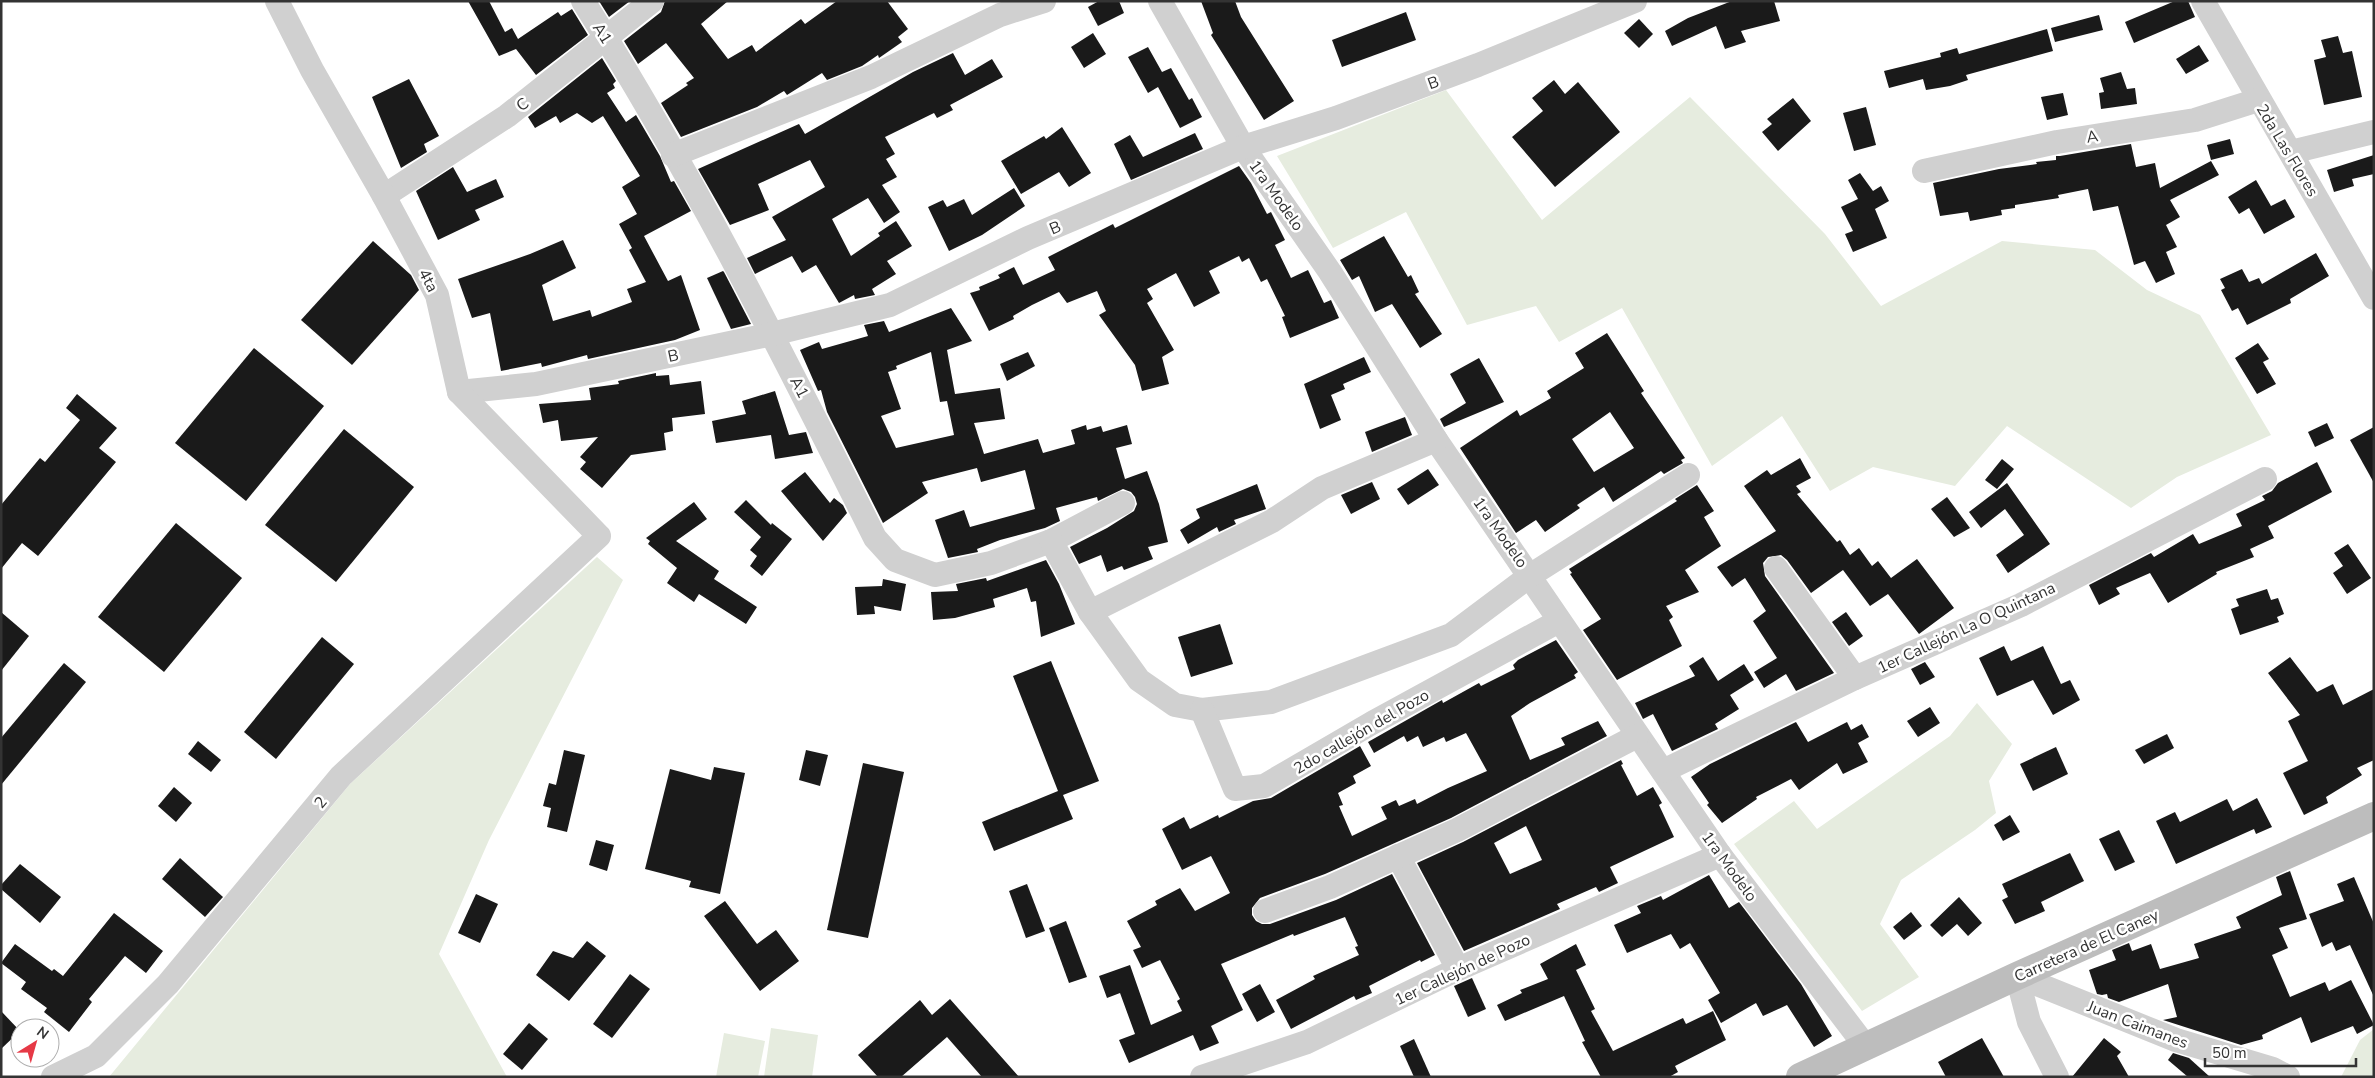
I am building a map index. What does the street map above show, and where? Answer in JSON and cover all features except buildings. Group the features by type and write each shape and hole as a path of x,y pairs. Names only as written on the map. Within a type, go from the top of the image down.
{"main road":[{"name":"Carretera de El Caney","path":"1800,1077 2017,976 2374,816"}],"street":[{"name":"4ta","path":"277,1 312,70 384,196 437,295 459,392"},
{"name":"A1","path":"583,1 673,155 772,334 875,538 895,560 935,575 991,563 1051,541 1123,503"},
{"name":"C","path":"384,196 507,116 652,1"},
{"path":"673,155 871,77 1000,15 1044,1"},
{"name":"1ra Modelo","path":"1160,1 1243,147 1330,272 1436,440 1531,576 1559,621 1720,855 1866,1047"},
{"name":"B","path":"459,392 536,384 772,334 890,305 1028,238 1243,147 1336,118 1478,65 1635,1"},
{"name":"2da Las Flores","path":"2202,1 2258,100 2292,152 2374,298"},
{"name":"A","path":"1924,171 2057,142 2195,120 2258,100"},
{"path":"2292,152 2374,132"},
{"name":"2","path":"53,1077 96,1056 168,984 341,776 599,536 459,392"},
{"path":"1090,612 1272,521 1322,488 1436,440"},
{"path":"1051,541 1090,612 1139,680 1175,705 1202,710 1271,702 1451,635 1531,576 1688,475"},
{"name":"1er Callejón La O Quintana","path":"1663,771 1854,678 2020,605 2265,478"},
{"path":"1776,568 1854,678"},
{"name":"2do callejón del Pozo","path":"1202,710 1235,789 1264,786 1372,723 1559,621"},
{"path":"1265,911 1330,886 1457,830 1637,736"},
{"name":"1er Callejón de Pozo","path":"1202,1077 1306,1042 1458,969 1720,855"},
{"path":"1398,856 1458,969"},
{"path":"2017,976 2029,1022 2057,1077"},
{"name":"Juan Caimanes","path":"2017,976 2176,1040 2273,1069 2288,1077"}],"shaded area":[{"path":"1446,90 1542,220 1690,97 1825,234 1881,306 2002,241 2095,250 2147,290 2200,315 2271,435 2177,477 2131,508 2007,426 1955,486 1873,467 1830,491 1782,416 1712,466 1622,308 1559,342 1536,306 1467,325 1406,212 1333,248 1277,156"},
{"path":"597,557 623,580 489,840 439,954 507,1077 109,1077 350,784"},
{"path":"1977,703 2012,744 1989,781 1996,813 1975,830 1901,880 1880,924 1919,977 1862,1011 1734,844 1794,801 1817,829 1950,736"},
{"path":"771,1028 818,1035 812,1077 764,1077"},
{"path":"2374,1029 2374,1077 2341,1077 2360,1040"},
{"path":"724,1033 765,1041 758,1077 716,1077"}]}
